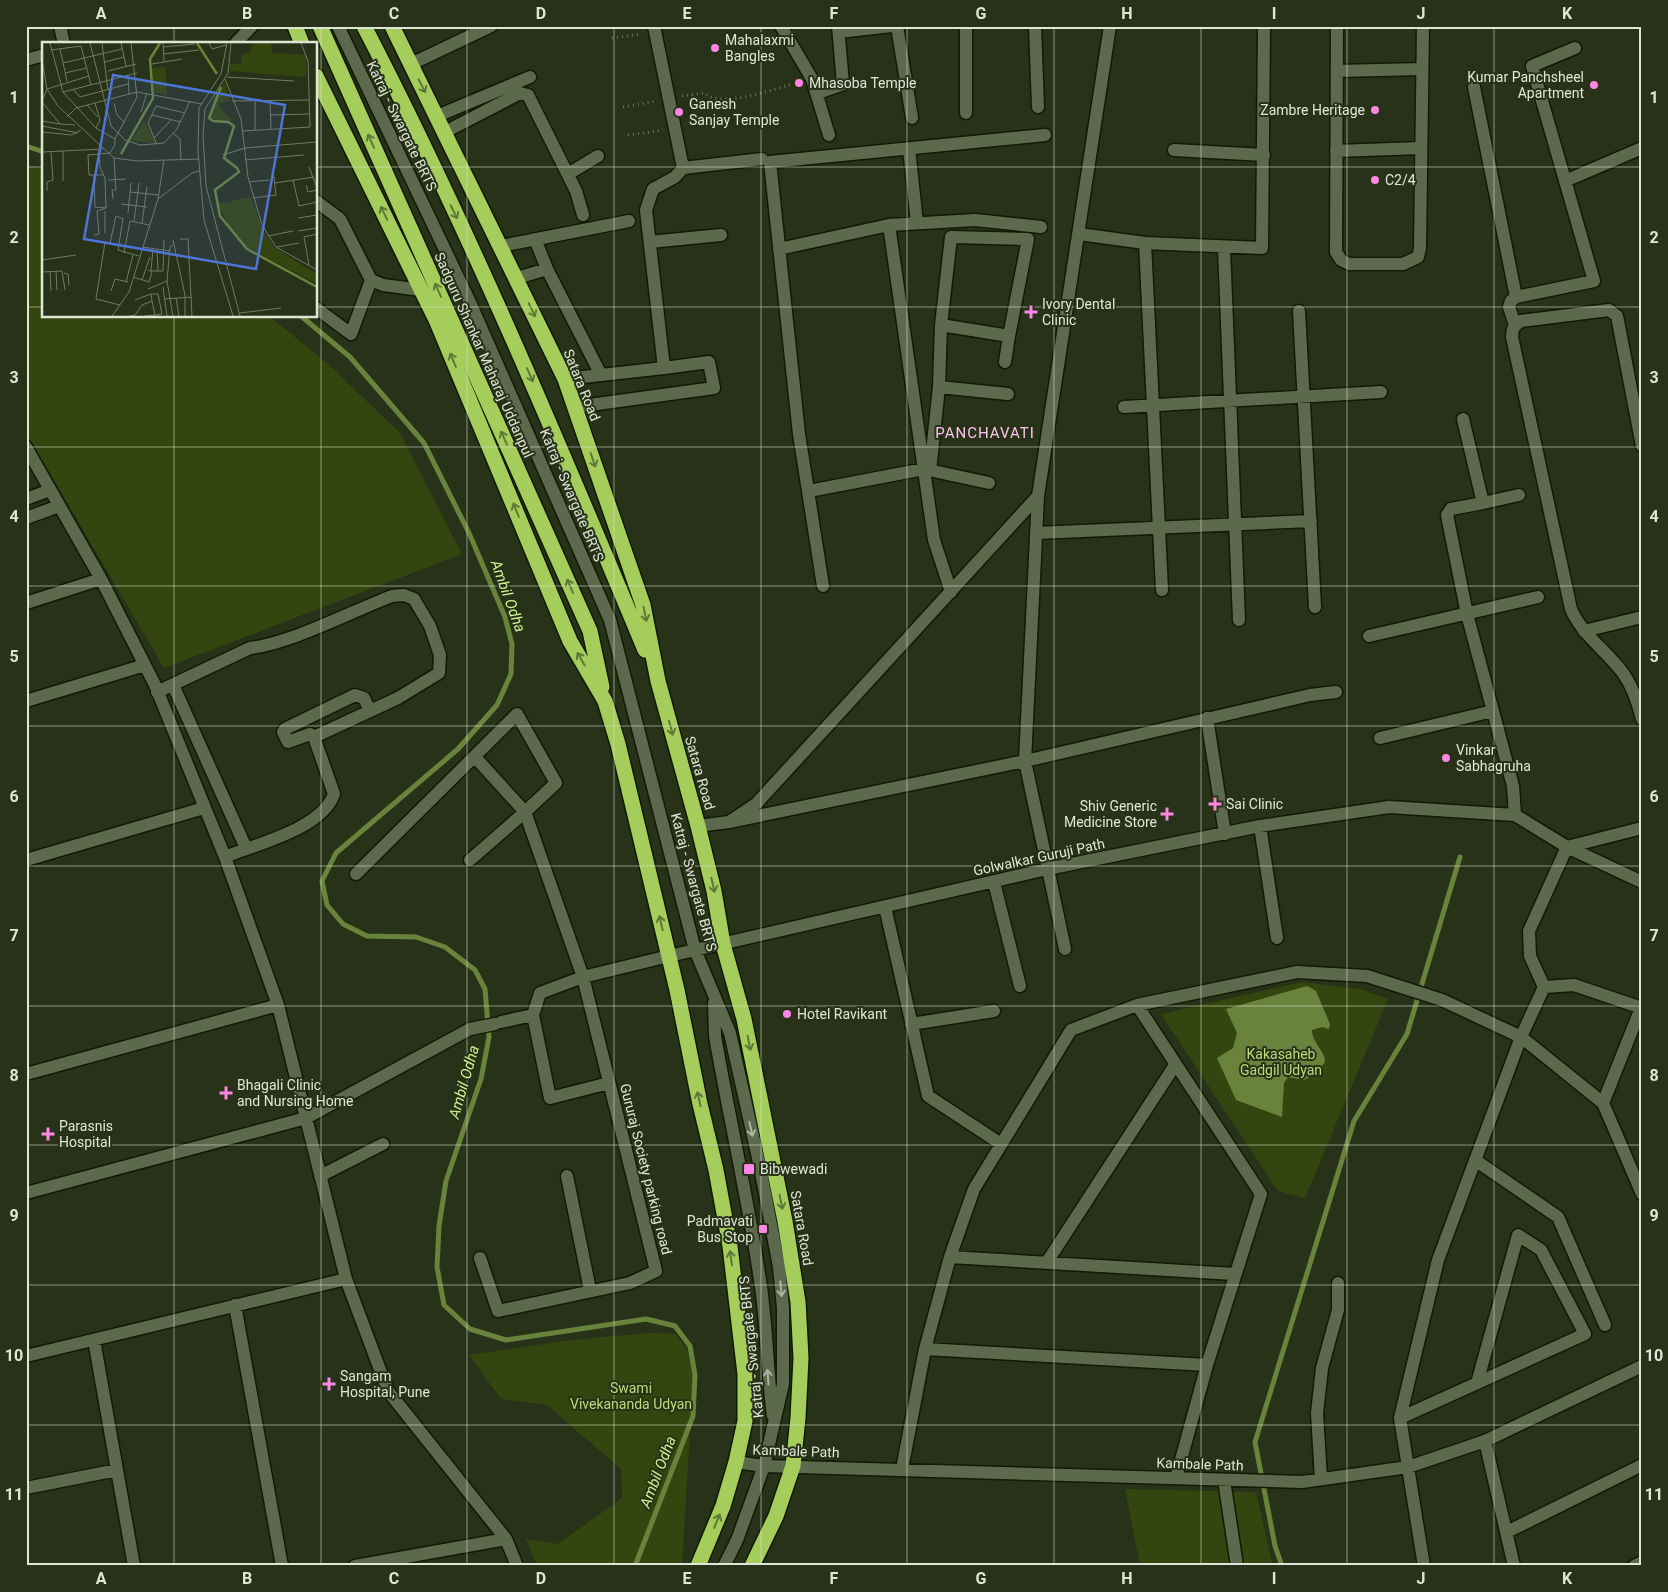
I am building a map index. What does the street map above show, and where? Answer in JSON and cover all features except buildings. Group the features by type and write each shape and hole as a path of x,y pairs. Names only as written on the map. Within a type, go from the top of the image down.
{"highway":[{"path":"295,26 301,42"},
{"name":"Sadguru Shankar Maharaj Uddanpul","path":"320,26 590,631 605,701"},
{"path":"364,26 494,296 538,394 658,681"},
{"name":"Satara Road","path":"392,26 517,278 565,379 575,407 643,605 658,681 698,826 714,891 723,944 744,1019 785,1221 798,1302 801,1358 793,1466 776,1516 752,1566"},
{"path":"318,80 421,290 480,422 570,641 605,701 618,744 716,1170 736,1294 745,1392 745,1421 736,1462 723,1506 698,1566"}],"street":[{"path":"60,26 64,42"},
{"path":"237,42 252,26"},
{"name":"Katraj - Swargate BRTS","path":"338,26 468,298 610,620 695,950 730,1033 760,1167 779,1267 783,1308 783,1384 764,1466 737,1540 724,1566"},
{"path":"411,64 491,26"},
{"path":"781,26 812,79 830,135"},
{"path":"818,93 843,84 838,29 892,26"},
{"path":"897,26 912,118"},
{"path":"966,26 966,113"},
{"path":"1035,26 1038,107"},
{"path":"1065,949 1025,761 1036,533 1038,496 1110,26"},
{"path":"1079,234 1145,243 1224,248 1262,248 1264,26"},
{"path":"1337,26 1336,252 1341,260 1349,264 1403,264 1418,257 1420,248 1423,26"},
{"path":"655,29 683,168"},
{"path":"1515,325 1509,307 1511,301 1516,297 1594,281 1532,66 1575,48"},
{"path":"26,60 42,56"},
{"path":"1337,71 1422,69"},
{"path":"437,116 530,77"},
{"path":"1474,87 1516,297"},
{"path":"445,132 520,92 528,95 576,191 583,215"},
{"path":"822,586 799,434 770,162 1045,135"},
{"path":"1336,151 1421,148"},
{"path":"1565,181 1642,148"},
{"path":"909,149 917,223"},
{"path":"1174,150 1264,155"},
{"path":"568,174 598,156"},
{"path":"664,368 646,210 653,189 675,177 683,168 762,159"},
{"path":"318,202 340,218 371,280 383,285 421,290"},
{"path":"779,249 889,225 976,220 1041,227"},
{"path":"501,246 629,221"},
{"path":"889,225 927,470 934,540 951,592"},
{"path":"650,242 721,235"},
{"path":"927,470 939,387 941,325 951,237 1028,239 1005,362"},
{"path":"535,239 547,269 601,375"},
{"path":"1145,243 1162,590"},
{"path":"1224,248 1239,620"},
{"path":"517,278 547,269"},
{"path":"318,309 351,334 371,280"},
{"path":"1642,446 1617,316 1609,310 1521,321 1515,325 1512,330 1512,337 1571,609 1577,624 1623,673 1637,698 1642,719"},
{"path":"1299,311 1315,607"},
{"path":"941,325 1009,336"},
{"path":"565,379 709,362 714,388 575,407"},
{"path":"939,387 1008,394"},
{"path":"1124,407 1381,392"},
{"path":"1463,419 1483,503"},
{"path":"26,447 101,579 145,665 225,857 278,1005 346,1279 388,1391 506,1539 518,1566"},
{"path":"809,491 927,470 989,483"},
{"path":"26,499 50,490"},
{"path":"1515,815 1513,786 1467,614 1447,515 1451,510 1519,495"},
{"path":"730,822 756,804 778,781 1038,496"},
{"path":"26,518 59,506"},
{"path":"1036,533 1311,521"},
{"path":"26,603 101,579"},
{"path":"157,692 250,648 261,648 392,596 404,595 414,599 430,626 440,655 439,673 405,694 314,737"},
{"path":"1369,636 1538,597"},
{"path":"1584,631 1642,617"},
{"path":"27,699 145,665"},
{"path":"173,685 246,848"},
{"path":"698,826 730,822 1025,761 1207,718 1336,692"},
{"path":"225,857 305,825 331,803 334,794 314,737 310,734 288,742 283,732 285,729 355,695 364,698 370,711"},
{"path":"1380,738 1493,711"},
{"path":"356,874 517,714 556,782 470,860"},
{"path":"1207,718 1225,834"},
{"path":"475,757 524,812"},
{"name":"Golwalkar Guruji Path","path":"668,956 1048,869 1260,826 1389,807 1515,815 1567,847 1641,880"},
{"path":"26,860 204,808"},
{"name":"Gururaj Society parking road","path":"480,1258 498,1311 630,1283 656,1271 583,977 524,812"},
{"path":"1260,826 1277,938"},
{"path":"1424,1566 1400,1418 1438,1260 1521,1037 1544,986 1530,956 1528,931 1567,847 1642,828"},
{"path":"994,882 1020,986"},
{"path":"885,907 928,1096 1001,1144"},
{"path":"609,1083 550,1098 534,1015 540,992 583,977 668,956"},
{"path":"902,1469 925,1349 950,1257 974,1189 1071,1030 1137,1005 1297,972 1367,976 1442,1000 1521,1037 1603,1103 1642,1194"},
{"path":"1544,986 1574,985 1641,1008 1603,1103"},
{"name":"Katraj - Swargate BRTS","path":"714,998 715,1036 760,1278 766,1324 768,1381 774,1426"},
{"path":"26,1074 278,1005"},
{"path":"1137,1005 1261,1194 1234,1274 1176,1478"},
{"path":"911,1024 994,1010"},
{"path":"26,1193 306,1118 470,1029 534,1015"},
{"path":"1047,1262 1175,1065"},
{"path":"320,1176 383,1144"},
{"path":"1475,1160 1558,1217 1605,1325"},
{"path":"567,1176 590,1290"},
{"path":"1400,1418 1585,1334 1541,1250 1518,1235 1477,1383"},
{"path":"950,1257 1234,1274"},
{"path":"26,1356 346,1279"},
{"path":"1321,1479 1317,1413 1322,1368 1338,1310 1338,1283"},
{"path":"235,1305 282,1566"},
{"path":"94,1340 134,1566"},
{"path":"925,1349 1207,1365"},
{"name":"Kambale Path","path":"736,1462 764,1466 1302,1482 1408,1467 1485,1441 1642,1366"},
{"path":"1485,1441 1514,1566"},
{"path":"1507,1532 1642,1465"},
{"path":"26,1488 117,1470"},
{"path":"1224,1480 1238,1566"},
{"path":"355,1566 506,1539"},
{"path":"1634,1566 1642,1562"}],"path":[{"path":"678,26 716,26"},
{"path":"612,38 655,29"},
{"path":"623,106 704,93 707,96 729,99 812,79"},
{"path":"628,135 676,128"}],"green space":[{"path":"26,164 42,169 42,318 271,318 328,364 400,433 462,554 164,668 26,432"},
{"name":"Kakasaheb Gadgil Udyan","path":"1302,982 1360,989 1388,999 1305,1198 1278,1191 1161,1014"},
{"name":"Swami Vivekananda Udyan","path":"647,1333 676,1334 694,1361 682,1566 537,1566 526,1539 558,1544 622,1498 621,1469 547,1405 501,1399 469,1355 563,1341"},
{"path":"1125,1489 1256,1492 1273,1566 1140,1566"}],"shaded area":[{"path":"1307,986 1316,991 1330,1024 1329,1029 1322,1027 1312,1030 1314,1039 1323,1054 1325,1062 1315,1074 1304,1080 1288,1077 1284,1083 1282,1117 1236,1100 1217,1058 1233,1048 1237,1033 1226,1009"}],"waterway":[{"name":"Ambil Odha","path":"26,146 42,151"},
{"name":"Ambil Odha","path":"303,318 350,357 424,443 469,533 505,617 512,644 511,674 497,705 458,749 336,853 322,881 327,905 343,924 367,936 416,937 445,947 475,970 485,989 489,1037 481,1079 446,1181 439,1226 437,1267 444,1305 470,1329 506,1340 646,1319 675,1326 690,1346 695,1375 693,1416 635,1566"},
{"path":"1282,1566 1275,1546 1255,1442 1354,1121 1407,1034 1460,857"}],"place":[{"name":"Mahalaxmi Bangles","path":"715,48"},
{"name":"Mhasoba Temple","path":"799,83"},
{"name":"Kumar Panchsheel Apartment","path":"1594,85"},
{"name":"Zambre Heritage","path":"1375,110"},
{"name":"Ganesh Sanjay Temple","path":"679,112"},
{"name":"C2/4","path":"1375,180"},
{"name":"Ivory Dental Clinic","path":"1031,312"},
{"name":"Vinkar Sabhagruha","path":"1446,758"},
{"name":"Sai Clinic","path":"1215,804"},
{"name":"Shiv Generic Medicine Store","path":"1167,814"},
{"name":"Hotel Ravikant","path":"787,1014"},
{"name":"Bhagali Clinic and Nursing Home","path":"226,1093"},
{"name":"Parasnis Hospital","path":"48,1134"},
{"name":"Bibwewadi","path":"749,1169"},
{"name":"Padmavati Bus Stop","path":"763,1229"},
{"name":"Sangam Hospital, Pune","path":"329,1384"}],"district":[{"name":"PANCHAVATI","path":"985,433"}]}
